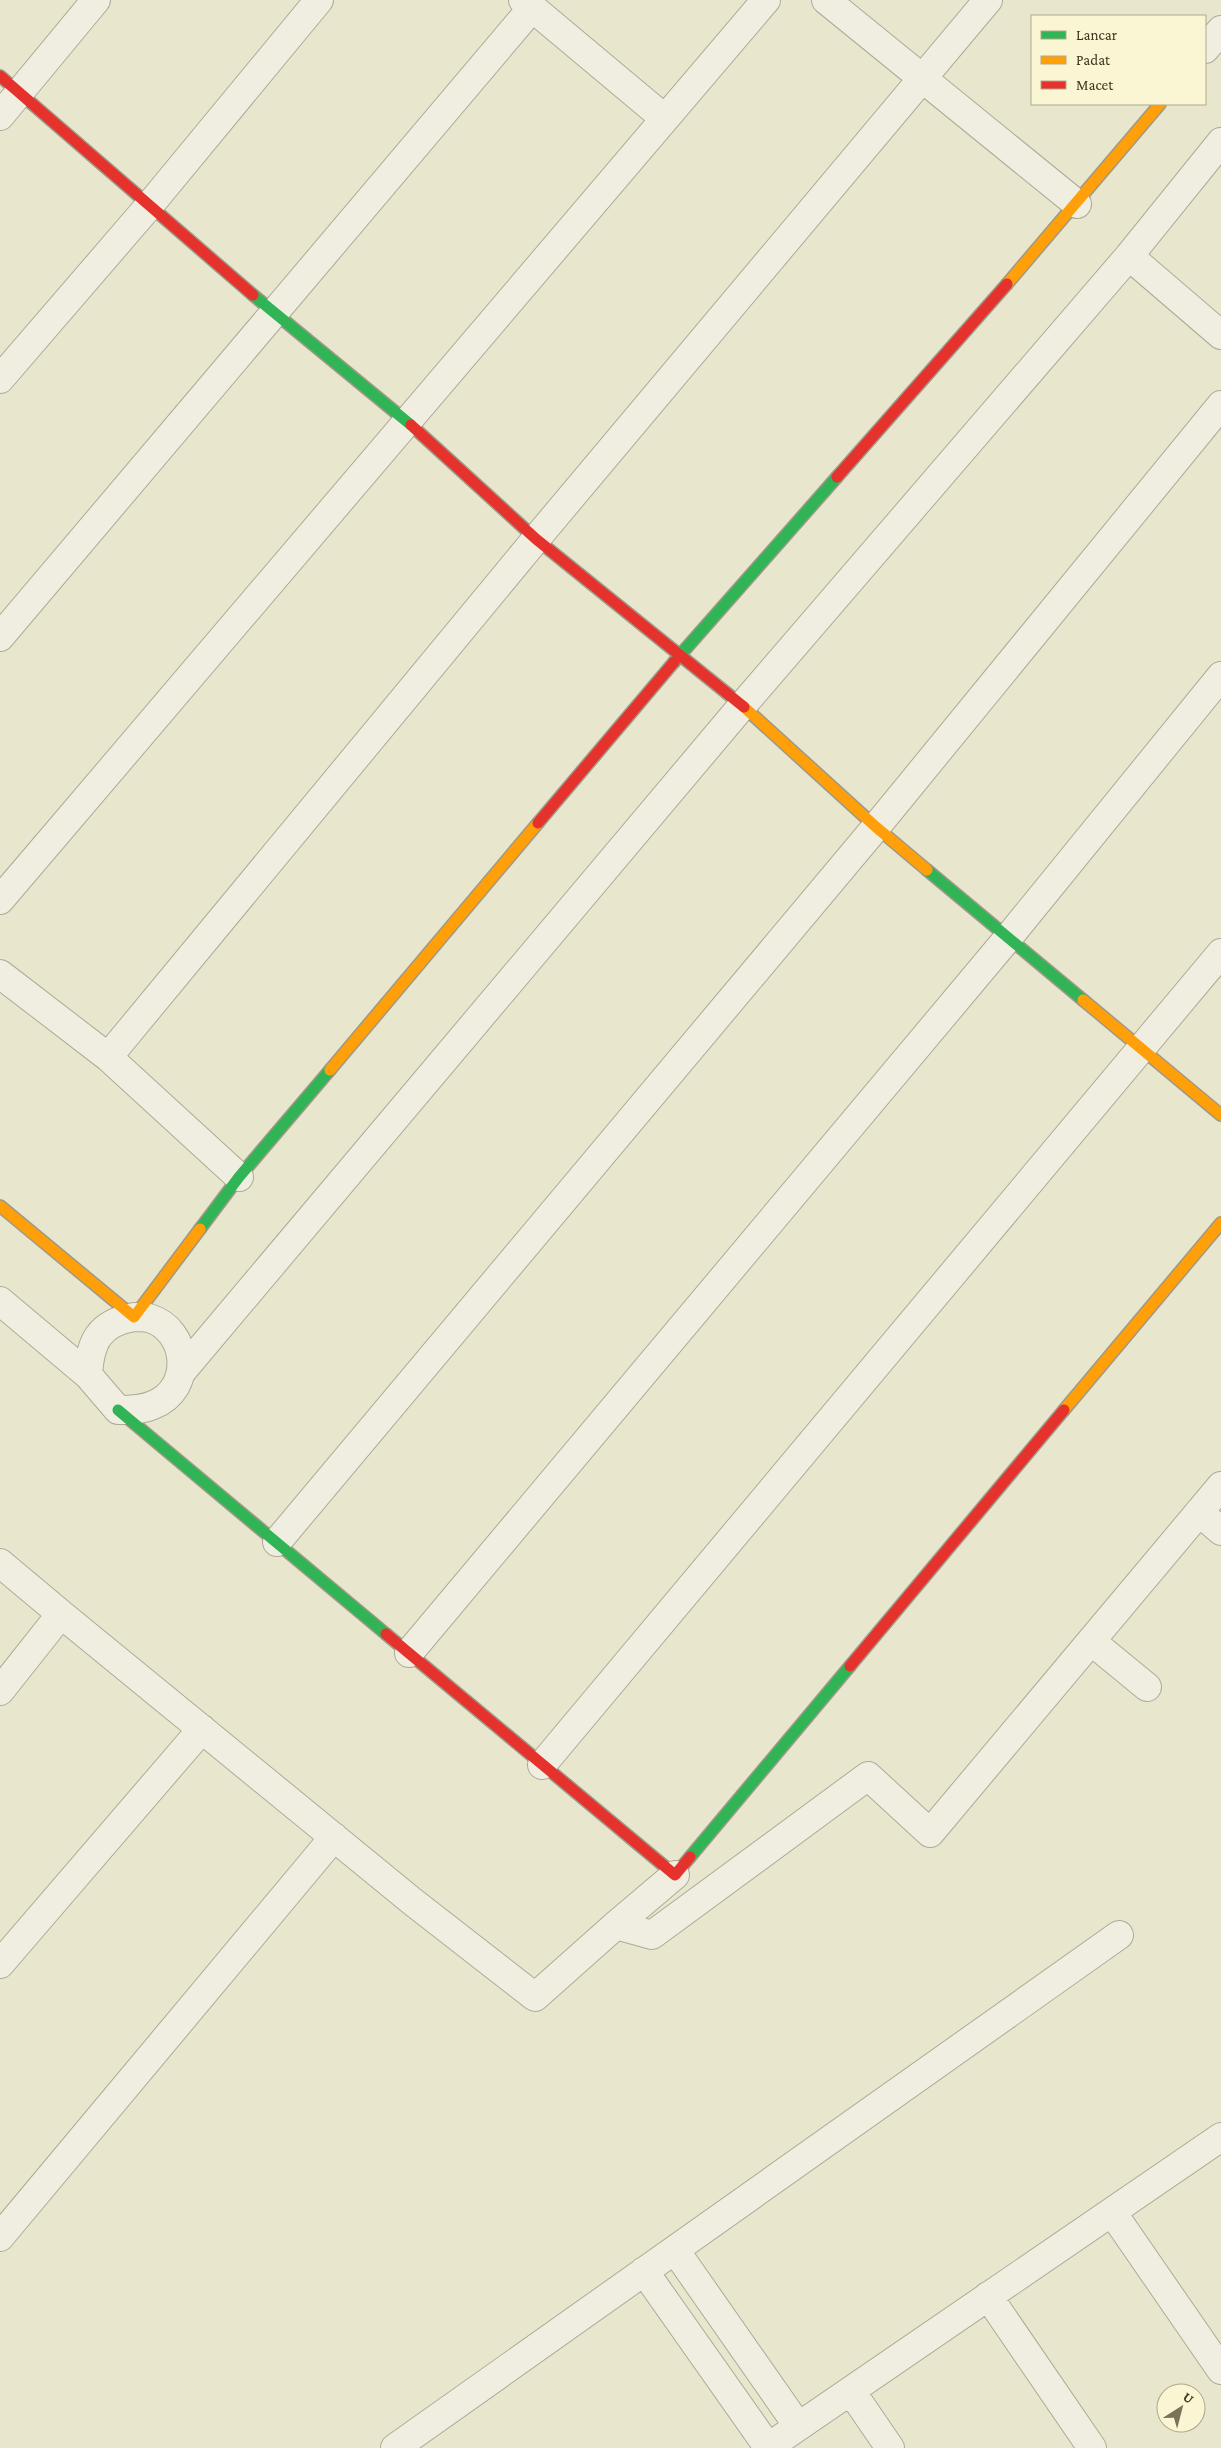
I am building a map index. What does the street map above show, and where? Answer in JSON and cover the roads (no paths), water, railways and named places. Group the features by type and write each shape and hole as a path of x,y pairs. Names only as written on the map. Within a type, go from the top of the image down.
{"street":[{"path":"0,116 10,84 96,0"},
{"path":"0,379 149,206 320,0"},
{"path":"0,900 406,420 766,0"},
{"path":"826,0 1077,204"},
{"path":"108,1057 536,539 988,0"},
{"path":"0,637 273,312 527,4 664,118"},
{"path":"1206,48 1221,30"},
{"path":"10,84 273,312 406,420 536,539 742,706 876,827 1221,1115"},
{"path":"134,1317 238,1177 680,655 1077,204 1159,105"},
{"path":"118,1410 154,1405 167,1397 183,1370 742,706 1128,256 1221,142"},
{"path":"1128,256 1221,335"},
{"path":"276,1542 876,827 1221,405"},
{"path":"409,1653 1008,938 1221,676"},
{"path":"542,1765 1142,1049 1221,952"},
{"path":"0,974 108,1057 238,1177"},
{"path":"0,1206 134,1317"},
{"path":"0,1563 413,1902 535,1997 675,1876 1221,1223"},
{"path":"0,1300 88,1375 118,1410 675,1876"},
{"path":"88,1375 90,1356 95,1341 105,1328 118,1320 134,1317 150,1318 164,1326 175,1338 181,1353 183,1370"},
{"path":"616,1926 652,1935 868,1776 930,1833 1221,1486"},
{"path":"1199,1512 1221,1531"},
{"path":"0,1691 61,1614"},
{"path":"1092,1640 1147,1687"},
{"path":"0,1964 202,1729"},
{"path":"0,2237 334,1837"},
{"path":"395,2448 1119,1934"},
{"path":"644,2271 768,2448 1221,2137"},
{"path":"1112,2212 1221,2370"},
{"path":"675,2250 798,2426"},
{"path":"988,2296 1092,2448"},
{"path":"851,2391 890,2448"}]}
